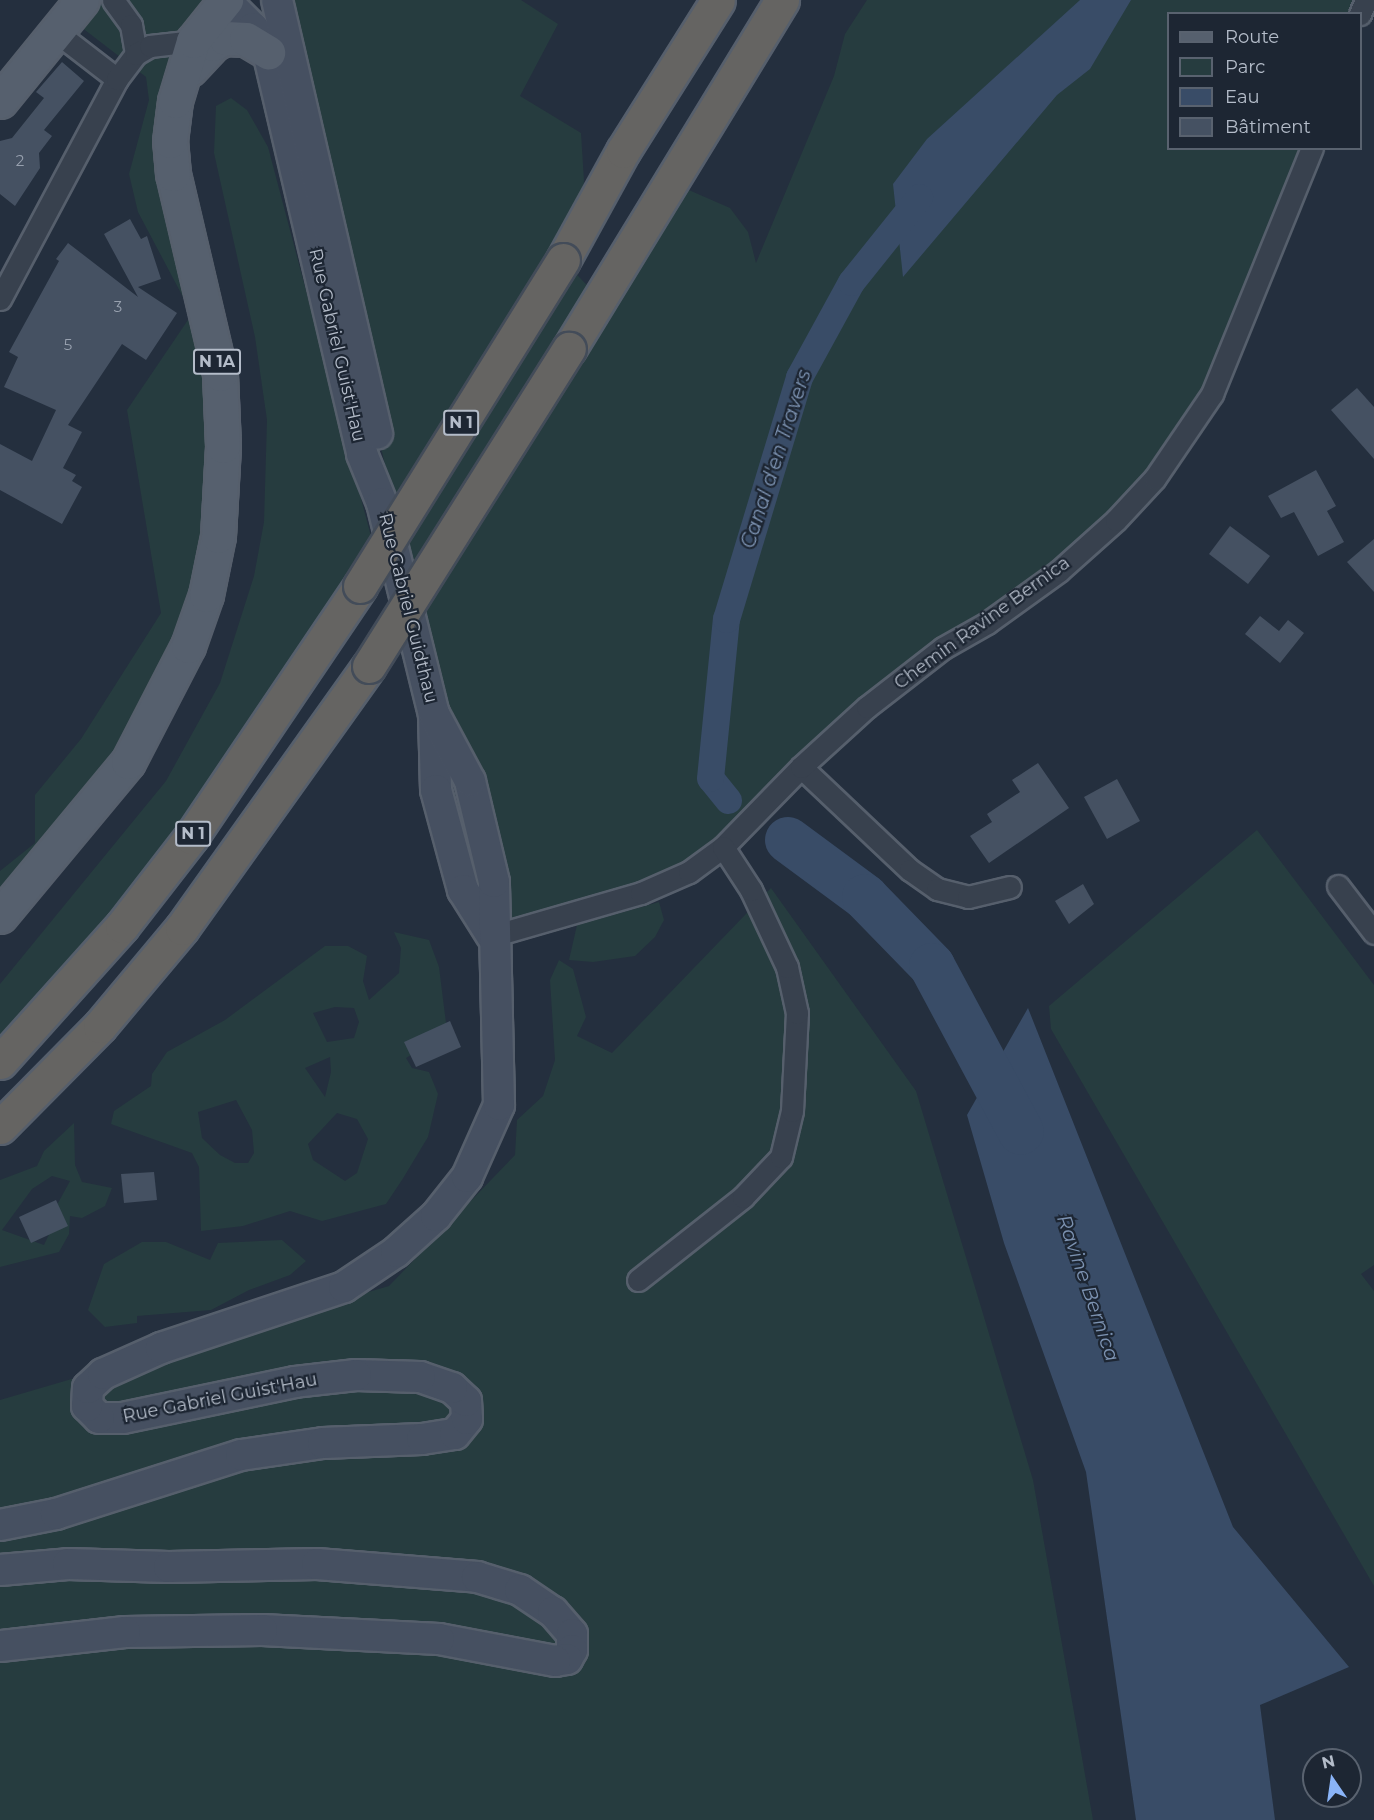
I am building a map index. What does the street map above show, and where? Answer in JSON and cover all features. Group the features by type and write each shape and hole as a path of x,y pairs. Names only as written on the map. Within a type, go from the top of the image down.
{"highway":[{"name":"N 1","path":"0,1062 122,926 191,837 360,585 562,260 623,152 718,0"},
{"name":"N 1","path":"0,1126 100,1026 182,928 369,666 569,349 782,0"}],"main road":[{"path":"0,101 82,0"},
{"path":"226,0 253,28 268,51"},
{"name":"N 1A","path":"0,916 128,762 188,646 206,595 218,536 224,446 220,374 173,174 170,141 181,79 193,41 226,0"},
{"name":"Rue Gabriel Guist'Hau","path":"278,0 364,367 379,441 382,502"},
{"path":"181,79 213,44 225,39 246,39 268,51"},
{"name":"Rue Gabriel Guist'Hau","path":"268,51 362,454 382,502"},
{"name":"Rue Gabriel Guidthau","path":"382,502 434,714 436,790 463,890"},
{"name":"Rue Gabriel Guidthau","path":"434,714 470,781 488,847 494,882 492,936"},
{"name":"Rue Gabriel Guist'Hau","path":"0,1525 56,1514 241,1455 323,1443 422,1439 455,1434 467,1419 466,1401 453,1388 409,1377 356,1375 295,1382 123,1419 99,1418 87,1406 88,1388 103,1374 161,1348 344,1287 396,1252 436,1216 466,1177 499,1105 492,936 463,890"},
{"path":"0,1570 68,1564 169,1567 317,1564 477,1577 520,1590 553,1612 572,1634 573,1650 567,1659 555,1660 439,1639 262,1630 125,1632 0,1646"}],"street":[{"path":"113,0 131,25 136,54"},
{"path":"56,32 117,79"},
{"path":"0,299 117,79 136,54 150,46 193,41"},
{"name":"Chemin Ravine Bernica","path":"492,936 670,883 723,848 801,767 867,707 943,648 987,623 1059,571 1116,520 1155,478 1212,394 1311,150"},
{"path":"801,767 910,870 937,889 968,897 1010,887"},
{"path":"638,1280 743,1197 781,1157 792,1111 797,1013 787,967 751,890 723,848"},
{"path":"1338,886 1374,933"}],"green space":[{"path":"82,0 225,0 175,101 220,374 218,536 157,710 0,916 0,871 35,843 35,795 81,739 161,613 127,410 192,314 138,212 129,174 149,100 146,77 68,17"},
{"path":"285,0 521,0 558,24 520,96 581,133 584,181 580,209 562,259 601,300 675,184 730,208 748,232 756,263 834,76 845,34 867,0 1366,0 1361,12 1167,12 1167,150 1312,150 1212,394 1116,520 943,648 689,872 492,931 280,7"},
{"path":"231,98 247,110 268,147 377,559 191,837 0,1062 0,984 166,781 220,683 254,576 264,522 267,420 255,337 214,153 216,106"},
{"path":"1257,830 1374,985 1374,1265 1361,1274 1374,1291 1374,1586 1051,1029 1049,1006"},
{"path":"771,888 916,1091 1033,1480 1093,1820 0,1820 0,1400 389,1286 515,1155 517,1120 543,1096 555,1060 550,980 559,960 573,969 586,1017 577,1036 612,1053"},
{"path":"659,902 664,920 655,937 635,956 593,962 569,960 577,925"},
{"path":"394,932 429,940 439,967 446,1023 443,1035 406,1058 412,1068 429,1072 438,1094 428,1137 386,1204 322,1221 290,1211 243,1226 201,1231 199,1167 192,1153 111,1124 114,1111 151,1086 152,1074 167,1052 225,1020 325,946 348,946 367,956 363,981 369,1000 399,973 401,948","holes":["335,1007 354,1008 359,1022 354,1038 327,1042 313,1013","330,1057 331,1072 325,1097 305,1068","236,1100 252,1130 254,1153 248,1163 235,1163 220,1155 202,1138 198,1112","337,1113 357,1119 368,1139 357,1173 345,1181 313,1160 308,1144"]},
{"path":"74,1123 75,1165 82,1182 112,1188 105,1206 82,1218 70,1216 69,1234 59,1252 0,1267 0,1180 37,1166 44,1151","holes":["52,1176 70,1181 58,1203 58,1215 44,1245 2,1230 32,1189"]},
{"path":"282,1240 306,1261 290,1275 249,1290 211,1310 137,1316 137,1323 105,1327 88,1310 104,1264 142,1242 166,1242 210,1260 218,1243"}],"water":[{"path":"1080,0 1131,0 1090,69 1057,95 903,277 893,184 927,139"},
{"path":"1028,1008 1233,1527 1349,1667 1260,1705 1275,1820 1136,1820 1086,1472 1004,1243 967,1115"}],"building":[{"path":"62,62 84,81 44,130 52,136 39,153 40,168 15,206 0,194 0,141 12,138 44,98 36,92"},
{"path":"130,219 141,239 147,236 161,279 138,287 177,313 146,360 122,344 68,425 82,432 63,468 76,475 72,481 82,487 62,524 0,490 0,444 32,461 56,410 4,387 18,357 9,352 59,261 56,259 68,243 138,297 104,234"},
{"path":"1357,388 1374,407 1374,459 1331,410"},
{"path":"1316,470 1336,506 1327,511 1344,542 1318,556 1294,512 1281,518 1268,496"},
{"path":"1230,526 1270,556 1248,584 1209,554"},
{"path":"1374,539 1374,592 1347,562"},
{"path":"1260,616 1279,631 1288,620 1304,633 1280,663 1245,634"},
{"path":"1038,763 1069,808 989,863 970,836 992,822 987,814 1020,792 1012,780"},
{"path":"1117,779 1140,821 1107,839 1084,797"},
{"path":"1083,884 1094,904 1069,924 1055,901"},
{"path":"450,1021 461,1047 416,1067 404,1042"},
{"path":"154,1172 157,1200 124,1203 121,1174"},
{"path":"56,1200 68,1226 31,1243 19,1217"}],"waterway":[{"name":"Canal d'en Travers","path":"728,800 710,778 726,619 799,377 851,282 919,197"},
{"name":"Ravine Bernica","path":"788,840 865,897 932,966 1021,1132"}]}
